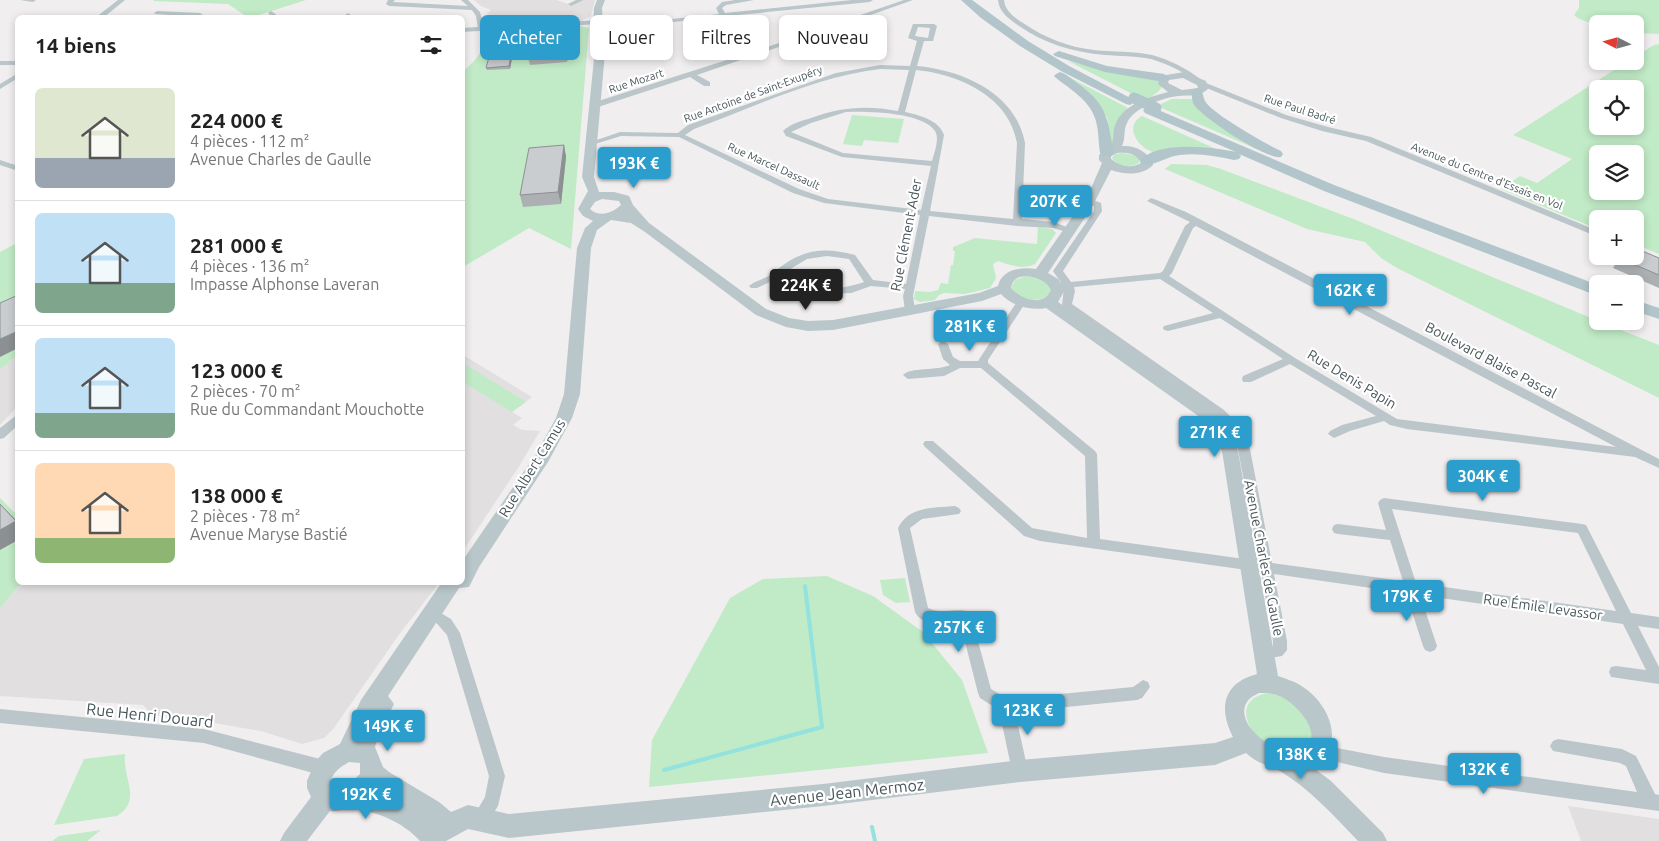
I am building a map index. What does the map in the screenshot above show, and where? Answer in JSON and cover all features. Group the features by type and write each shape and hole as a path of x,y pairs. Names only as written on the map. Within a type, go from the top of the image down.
{"main road":[{"path":"602,0 604,15"},
{"path":"966,0 990,20 1054,62 1132,100 1155,105 1329,188 1589,288"},
{"path":"975,0 1014,31 1064,62 1132,100"},
{"path":"990,20 991,24 1082,92 1102,120 1110,155 1127,170"},
{"path":"1014,31 1021,32 1057,54 1089,64 1164,82 1180,93"},
{"path":"590,199 594,191 587,181 590,170 599,60"},
{"path":"1155,105 1164,82 1176,75 1200,86"},
{"path":"1040,274 1070,230 1104,174 1110,155 1119,144 1121,124 1129,114 1200,86"},
{"path":"1200,86 1199,103 1250,140 1273,153 1365,192 1386,204"},
{"path":"1155,105 1234,143 1386,204 1589,281"},
{"path":"1121,134 1134,151 1143,155 1148,160"},
{"path":"1110,155 1134,151"},
{"path":"1091,197 1107,180 1127,170 1145,167 1148,160 1162,154 1186,151 1210,152 1240,157 1464,244 1589,288"},
{"path":"590,170 599,185 624,199 627,206 650,229"},
{"path":"590,199 602,195 614,195"},
{"name":"Rue Albert Camus","path":"584,248 583,234 589,215 584,208 590,199"},
{"path":"611,216 622,212 627,206"},
{"path":"589,215 635,220 650,229 762,312 776,320 808,326 834,325 982,297 1012,296 1036,304 1048,302 1056,296 1062,285 1040,274 1026,272 1013,274 1006,280 1012,296"},
{"name":"Rue Albert Camus","path":"467,566 542,458 564,418 572,394 584,248 591,228 611,216"},
{"name":"Avenue Charles de Gaulle","path":"1048,302 1203,411 1222,429 1230,451 1258,566 1264,653 1269,683"},
{"path":"350,798 364,787 361,759 369,706 451,585"},
{"name":"Rue Albert Camus","path":"361,759 377,714 460,585"},
{"path":"1315,752 1299,761 1284,761 1271,758 1247,741 1239,729 1234,716 1234,705 1238,695 1245,687 1256,683 1269,683 1292,691 1311,707 1322,728 1322,738 1315,752 1314,771 1323,789"},
{"name":"Avenue Jean Mermoz","path":"442,836 468,817 509,826 823,795 1020,771 1214,754 1229,750 1247,741"},
{"path":"361,759 385,785 435,812 442,836 407,814 372,802 350,798 336,801 324,798 318,788 318,782 324,768 331,760 361,759"},
{"path":"1284,761 1323,789 1375,841"},
{"path":"292,841 324,798"}],"street":[{"path":"23,0 33,0"},
{"path":"102,15 122,0"},
{"path":"392,0 389,4 473,8"},
{"path":"464,0 480,16"},
{"path":"571,4 582,0"},
{"path":"751,0 724,3 719,8 723,15 870,0"},
{"name":"Rue Mozart","path":"867,15 910,0"},
{"name":"Rue Paul Badré","path":"1001,0 1001,5 1005,10 1029,30 1048,42 1082,50 1149,57 1181,69 1200,86 1227,94 1280,116 1338,133 1368,139"},
{"path":"156,13 200,15"},
{"path":"465,30 480,29"},
{"path":"901,114 921,40"},
{"name":"Rue Mozart","path":"595,105 737,60"},
{"path":"0,63 15,63"},
{"name":"Rue Antoine de Saint-Exupéry","path":"680,135 691,127 839,75 874,68 913,69 949,74 975,84 996,100 1011,118 1021,142 1017,222"},
{"path":"691,75 707,84"},
{"path":"0,87 15,77"},
{"name":"Rue Clément Ader","path":"910,311 908,302 910,287 940,141 940,133 924,120 901,114 849,110 787,131 789,134 842,155 934,164"},
{"name":"Rue Marcel Dassault","path":"592,143 620,134 680,135 806,195 849,205 1054,226 1070,230"},
{"name":"Avenue du Centre d'Essais en Vol","path":"1368,139 1589,230"},
{"path":"0,162 15,168"},
{"name":"Avenue Charles de Gaulle","path":"1091,197 1098,205 1098,210 1058,271 1062,285 1070,291 1067,303 1069,308 1220,413 1236,430 1243,444 1258,566"},
{"name":"Boulevard Blaise Pascal","path":"1151,201 1184,214 1659,464"},
{"path":"1062,285 1162,276 1167,273 1189,226 1196,222"},
{"path":"754,286 776,276 778,272 808,253 815,252 852,257 870,283"},
{"path":"776,276 803,290 813,292 851,290 870,283 910,287"},
{"name":"Rue Denis Papin","path":"1162,276 1219,315 1385,417 1407,425 1639,454"},
{"path":"983,364 982,360 1012,296"},
{"path":"1168,328 1219,315"},
{"path":"943,344 948,359 958,365 983,364 1091,454 1094,543"},
{"path":"1247,379 1291,360"},
{"path":"908,375 944,372 952,370 958,365"},
{"path":"1334,434 1342,429 1370,424 1385,417"},
{"path":"0,435 15,421"},
{"name":"Rue Émile Levassor","path":"929,444 1028,532 1040,536 1659,623"},
{"path":"1430,646 1384,503 1582,529 1629,618 1632,630 1657,678 1616,672"},
{"path":"954,511 914,516 908,520 904,528 922,612 934,618 965,616 985,693 1006,706 1136,693 1142,687"},
{"path":"1338,529 1395,536"},
{"path":"438,618 446,623 453,633 498,776 496,789 490,805 480,819"},
{"path":"1006,706 1020,771"},
{"name":"Rue Henri Douard","path":"0,716 204,736 324,768"},
{"path":"1558,746 1622,756 1631,761 1655,802"},
{"path":"1315,752 1384,765 1655,802"}],"shaded area":[{"path":"474,0 556,0 572,5 585,0 595,0 591,15 580,21 580,15 491,15 487,14 491,10 481,6"},
{"path":"465,356 532,397 512,412 522,418 513,425 522,430 540,431 465,548"},
{"path":"15,358 15,409 0,425 0,369 9,364 7,362"},
{"path":"19,585 437,585 398,636 334,728 324,738 302,744 261,731 197,720 152,715 143,705 0,696 0,608"},
{"path":"1568,806 1659,819 1659,841 1581,841"}],"green space":[{"path":"306,0 258,15 244,15 228,4 153,1"},
{"path":"1579,0 1659,0 1659,34 1644,33 1644,15 1589,15 1589,22 1574,15 1579,8"},
{"path":"580,26 589,28 571,249 529,228 465,266 465,70 480,52 480,60 580,60"},
{"path":"1659,44 1659,254 1644,248 1644,210 1589,210 1589,226 1501,189 1520,176 1537,183 1572,159 1513,135 1589,86 1589,135 1644,135 1644,80 1598,80 1614,70 1644,70 1644,51"},
{"path":"1068,61 1157,79 1162,87 1146,101"},
{"path":"1065,75 1128,108 1116,142 1111,144 1107,117 1086,91"},
{"path":"1172,99 1193,99 1259,150 1157,106"},
{"path":"852,115 904,119 898,143 864,140 862,146 843,144"},
{"path":"1142,116 1223,152 1173,154 1151,151 1140,143 1133,132 1136,121"},
{"path":"1115,154 1133,155 1139,159 1139,163 1132,166 1124,166 1112,158"},
{"path":"1171,164 1207,165 1221,169 1356,220 1589,317 1589,330 1621,330 1659,345 1659,398 1397,268 1381,258 1365,242 1307,229 1165,169"},
{"path":"1038,227 1052,229 1056,233 1035,264 1021,267 998,261 993,264 996,278 990,288 965,294 944,293 935,300 920,302 914,299 915,291 930,292 938,290 941,283 948,284 955,251 953,251 953,247 975,238 1037,244"},
{"path":"15,244 15,358 7,362 10,363 0,369 0,252"},
{"path":"1026,276 1040,278 1050,285 1052,293 1041,299 1030,300 1015,293 1011,288 1015,280"},
{"path":"465,364 526,402 512,412 465,383"},
{"path":"0,498 15,513 15,585 19,585 0,608"},
{"path":"827,576 873,596 923,632 962,680 988,753 649,787 652,740 730,598 763,579"},
{"path":"905,578 910,602 896,603 883,595 880,580"},
{"path":"1267,693 1287,698 1306,714 1312,732 1306,748 1294,752 1277,750 1266,744 1251,729 1246,712 1249,704 1255,697"},
{"path":"125,754 130,796 125,810 117,816 54,825 84,759"},
{"path":"101,830 87,841 52,841 59,836"}],"building":[{"path":"488,60 510,60 509,66 486,68"},
{"path":"564,145 558,192 520,195 529,148"},
{"path":"1644,252 1659,258 1659,275 1635,265 1644,265"},
{"path":"15,296 15,332 0,339 0,303"},
{"path":"0,504 15,522 0,530"}],"waterway":[{"path":"664,770 822,727 805,586"},
{"path":"872,827 875,841"}]}
